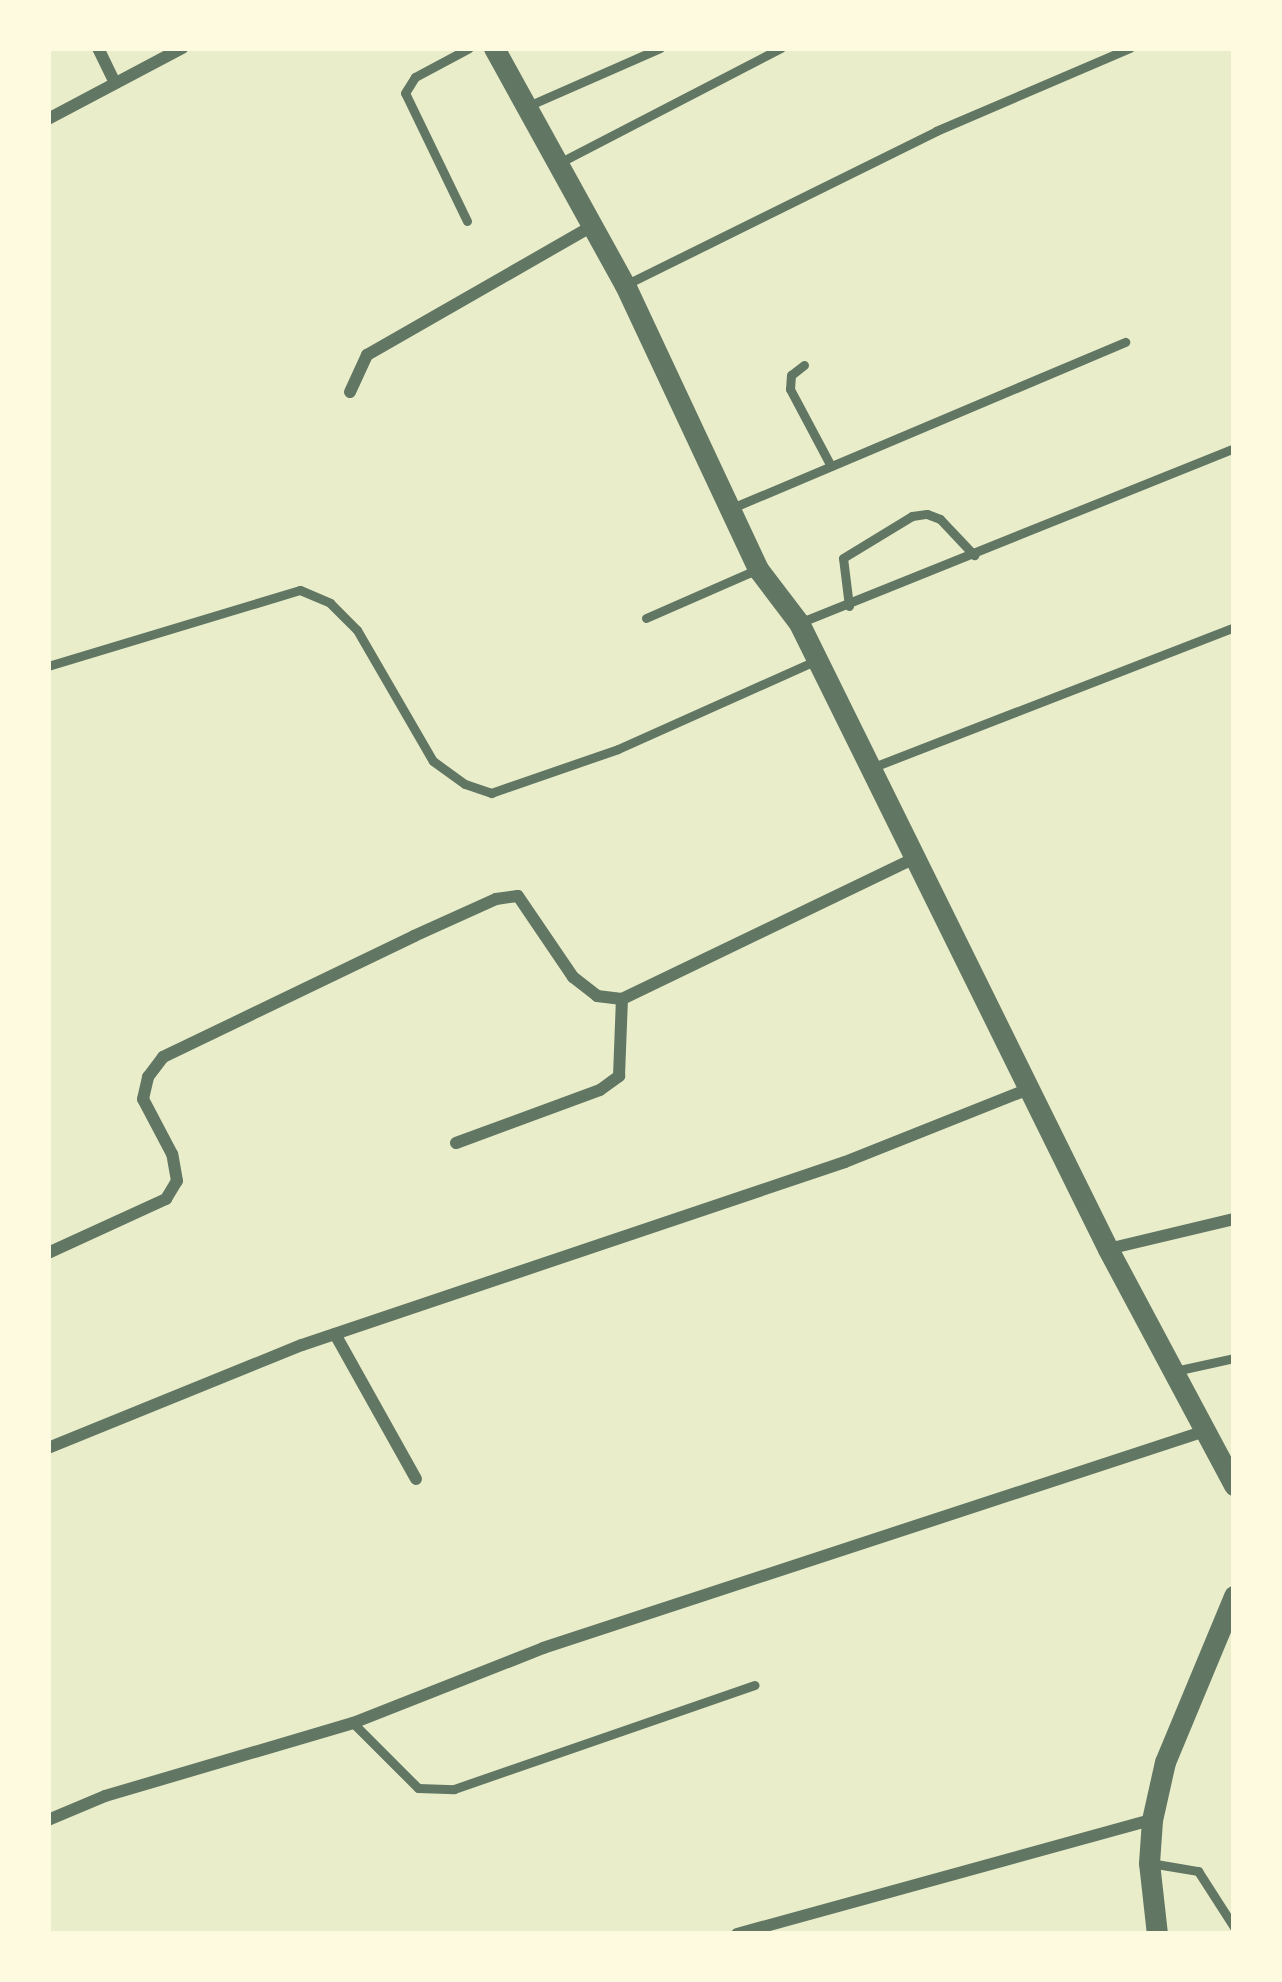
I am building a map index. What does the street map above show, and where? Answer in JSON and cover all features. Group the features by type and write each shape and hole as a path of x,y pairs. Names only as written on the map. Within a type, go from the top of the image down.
{"street":[{"path":"98,48 116,83"},
{"path":"48,119 182,48"},
{"path":"494,48 625,285 758,569 799,623 1108,1249 1234,1485"},
{"path":"350,392 367,355 592,226"},
{"path":"48,1253 166,1199 177,1180 172,1154 143,1099 148,1077 163,1057 455,917 518,896 573,977 597,995 622,1000 913,860"},
{"path":"456,1143 600,1090 619,1076 622,1000"},
{"path":"48,1448 335,1334 845,1162 1028,1089"},
{"path":"1108,1249 1234,1219"},
{"path":"335,1334 416,1479"},
{"path":"48,1820 105,1796 353,1723 543,1648 1205,1431"},
{"path":"1157,1934 1149,1863 1152,1820 1166,1762 1234,1596"},
{"path":"736,1934 789,1927 1152,1820"}],"lane":[{"path":"467,221 406,93 415,77 469,48"},
{"path":"525,107 660,48"},
{"path":"557,164 782,48"},
{"path":"625,285 936,131 1130,48"},
{"path":"730,509 1125,342"},
{"path":"804,365 791,375 790,389 831,466"},
{"path":"799,623 1234,448"},
{"path":"849,606 843,558 912,517 927,514 940,520 974,555"},
{"path":"646,618 758,569"},
{"path":"48,665 300,590 330,603 357,629 433,761 465,784 491,793 618,749 817,660"},
{"path":"871,768 1234,627"},
{"path":"1172,1372 1234,1358"},
{"path":"353,1723 418,1788 454,1789 754,1685"},
{"path":"1149,1863 1198,1871 1234,1927"}]}
